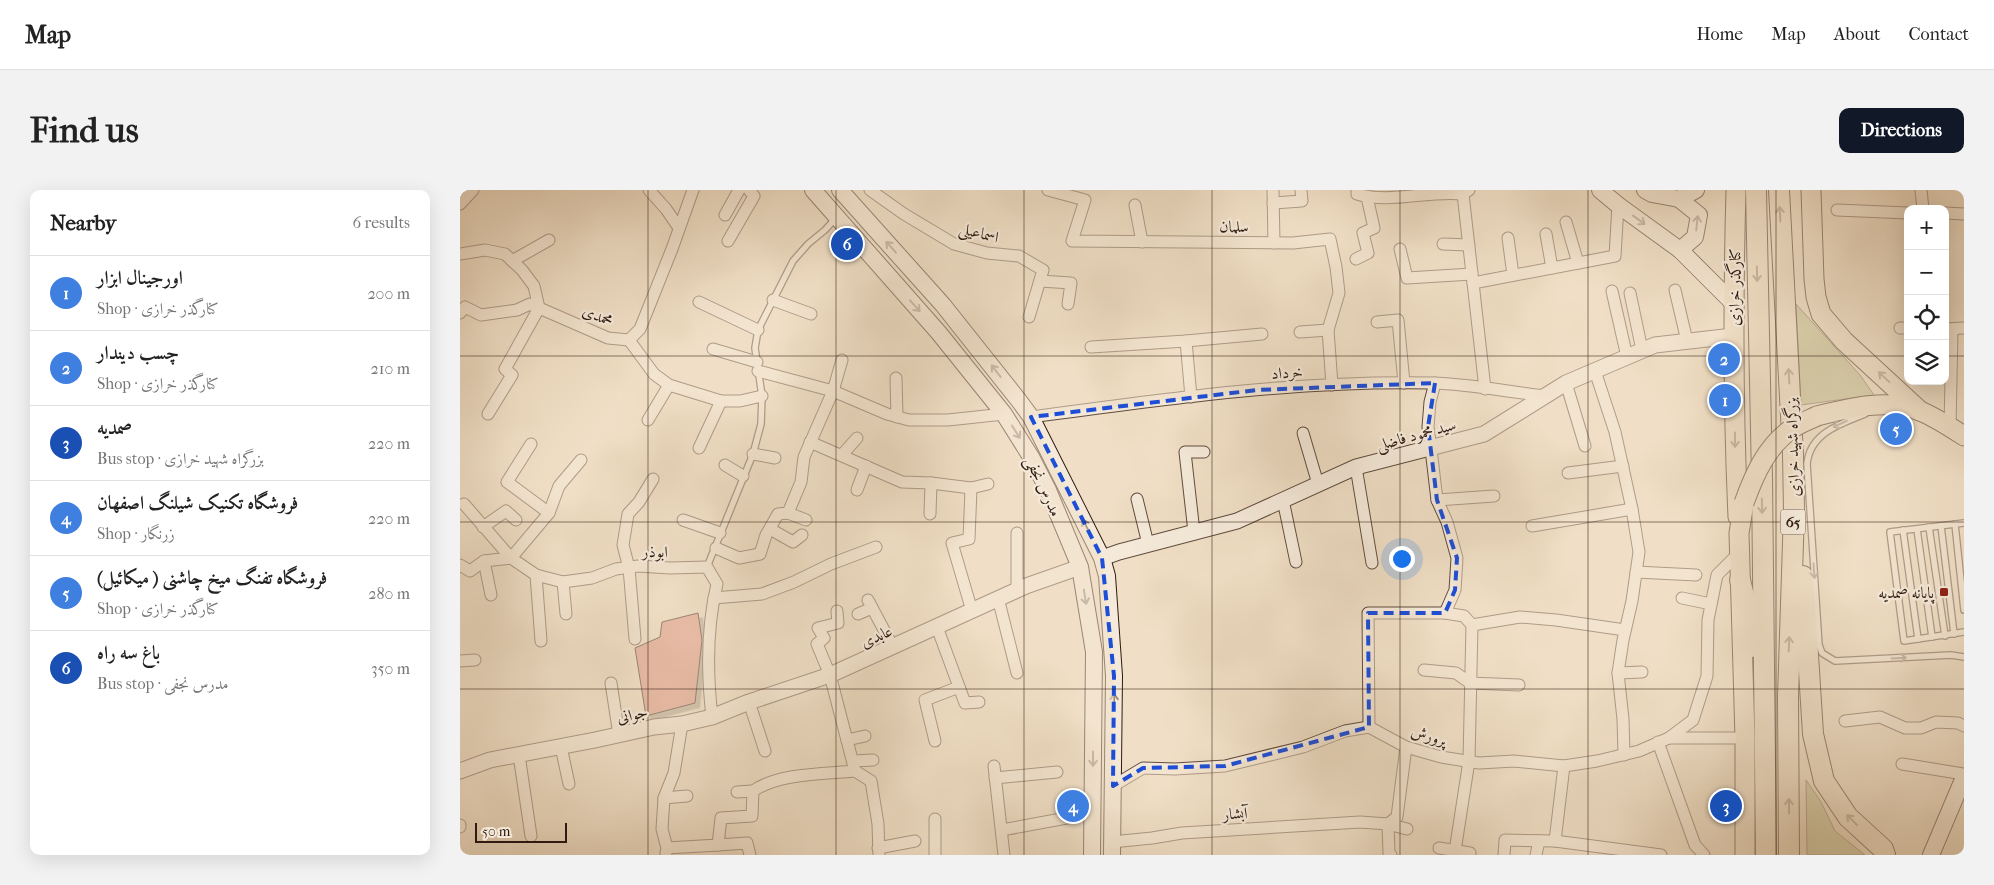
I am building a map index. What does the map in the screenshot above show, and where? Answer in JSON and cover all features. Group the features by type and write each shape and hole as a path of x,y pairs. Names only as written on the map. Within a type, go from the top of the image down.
{"highway":[{"name":"بزرگراه شهید خرازی","path":"1756,190 1766,855"},
{"name":"بزرگراه شهید خرازی","path":"1779,190 1793,454 1794,511 1788,697 1789,855"},
{"path":"1793,454 1813,734 1824,781 1848,817 1882,849 1885,855"},
{"path":"1740,580 1752,629 1755,726 1754,855"}],"main road":[{"name":"مدرس نجفی","path":"813,190 940,333 1004,414 1031,457 1048,490 1080,567 1094,652 1092,855"},
{"name":"مدرس نجفی","path":"840,190 943,305 1031,417 1102,558 1107,576 1114,676 1112,848"},
{"path":"1600,190 1680,250 1733,303"},
{"path":"1645,190 1652,194 1679,199 1699,215 1695,237 1680,250"},
{"path":"1679,199 1696,190"},
{"name":"کنارگذر خرازی","path":"1736,190 1733,336 1739,534"},
{"path":"1811,190 1814,279 1816,297 1822,314 1844,341 1920,411"},
{"path":"892,281 908,265"},
{"path":"1745,855 1745,738 1739,534 1744,503 1753,478 1770,450 1792,428 1817,416 1841,409 1900,405 1920,411 1957,431"},
{"path":"1931,855 1964,776"}],"street":[{"path":"460,204 473,190"},
{"path":"649,190 666,208 679,228"},
{"name":"محمدی","path":"460,313 465,307 481,315 516,310 530,304 608,338 629,340 640,329 692,190"},
{"path":"725,214 739,190"},
{"path":"728,241 754,196 749,190"},
{"name":"اسماعیلی","path":"870,190 904,214 954,244 987,253 1020,256 1043,270 1040,281"},
{"path":"1273,190 1274,243"},
{"path":"1273,203 1302,201 1301,190"},
{"path":"1357,190 1357,194 1383,198 1408,192 1466,192 1468,244 1485,389"},
{"path":"1921,190 1923,205"},
{"name":"سلمان","path":"1055,191 1085,200 1072,241 1293,243 1330,240 1339,293 1328,330 1332,385"},
{"path":"1356,259 1368,254 1363,233 1374,228 1367,197"},
{"path":"1135,204 1142,242"},
{"path":"1400,249 1407,278 1472,279 1513,275 1615,256 1618,205"},
{"path":"1837,210 1904,212"},
{"path":"1949,214 1964,214"},
{"path":"1566,222 1578,263"},
{"path":"1546,234 1552,268"},
{"path":"1508,238 1513,275"},
{"path":"512,260 549,240"},
{"path":"1443,244 1468,244"},
{"path":"460,254 485,250 505,254 534,286 539,308 505,369 512,375 488,414"},
{"path":"1029,317 1040,281 1071,283 1068,304"},
{"path":"1675,290 1687,341"},
{"path":"1612,291 1627,357"},
{"path":"1630,293 1642,350"},
{"path":"773,300 812,314"},
{"path":"699,302 758,330"},
{"path":"1377,322 1398,320 1404,383"},
{"path":"1954,329 1957,431"},
{"path":"1300,332 1328,330"},
{"path":"1091,347 1186,342 1262,334"},
{"name":"سید محمود فاضلی","path":"1102,558 1237,521 1356,467 1484,434 1566,383 1655,345 1733,336"},
{"path":"629,340 654,374 669,386 721,401 740,401 762,396"},
{"path":"1186,342 1191,397"},
{"path":"713,349 758,367 833,391 897,417 910,420 948,420 1004,414"},
{"path":"788,512 801,482 804,457 833,391 842,360"},
{"path":"1595,371 1616,432 1639,552 1618,673 1623,719 1624,755"},
{"path":"896,378 897,417"},
{"path":"1435,383 1430,402 1429,419 1437,500 1447,522 1457,558 1455,590 1445,613"},
{"name":"خرداد","path":"1031,417 1191,397 1332,385 1435,383 1546,396"},
{"path":"1566,383 1585,446"},
{"path":"648,420 669,386"},
{"path":"699,448 721,401"},
{"path":"1302,433 1318,484"},
{"path":"842,455 857,438"},
{"path":"810,442 902,482 931,483 971,488 988,484"},
{"path":"531,444 506,482 549,512"},
{"path":"1194,532 1185,452 1204,452"},
{"path":"753,454 775,458"},
{"path":"460,565 470,571 484,561 511,558 549,512 559,486 581,460"},
{"path":"725,465 743,476"},
{"path":"857,490 866,466"},
{"path":"1568,473 1623,466"},
{"path":"1356,467 1372,563"},
{"path":"635,639 629,568 623,545 628,514 639,502 653,479"},
{"path":"930,514 931,483"},
{"path":"971,488 969,540 952,543 972,611"},
{"path":"1437,500 1494,496"},
{"path":"1137,499 1148,544"},
{"path":"1284,500 1296,562"},
{"name":"ابوذر","path":"464,504 511,558 536,575 563,582 592,578 616,569 707,567"},
{"path":"1532,526 1632,509"},
{"path":"483,527 506,511 516,520"},
{"path":"716,548 739,558 760,554 778,514 788,512 806,520"},
{"path":"683,520 720,533"},
{"path":"770,529 793,542 802,535"},
{"path":"1017,533 1017,590"},
{"path":"714,598 762,594 876,547"},
{"path":"1704,855 1695,845 1664,740 1693,720 1707,676 1708,620 1717,575 1739,553"},
{"path":"484,561 491,595"},
{"path":"707,567 717,584 710,635 709,694 712,717"},
{"name":"عابدی","path":"682,724 712,717 749,702 830,675 998,598 1080,567"},
{"path":"1636,572 1696,575"},
{"path":"536,575 541,641"},
{"path":"563,582 566,614"},
{"path":"998,598 1017,673"},
{"path":"1682,598 1711,604"},
{"path":"858,614 870,604 893,647"},
{"path":"837,611 838,623 818,628 824,638 817,644 830,675 854,766 871,781 878,824 879,851 915,841"},
{"path":"1113,786 1142,768 1176,769 1225,766 1303,747 1345,731 1369,727 1368,613 1445,613 1464,616 1472,625 1469,761 1455,851"},
{"path":"1472,625 1520,618 1556,620 1625,630"},
{"path":"937,627 964,703 978,702"},
{"path":"460,661 475,660"},
{"path":"1424,670 1456,673 1470,683 1519,685"},
{"path":"1618,673 1642,672"},
{"path":"611,683 619,735"},
{"path":"935,741 925,700 958,687"},
{"path":"749,702 765,750"},
{"path":"1844,721 1880,717 1905,728 1921,728 1936,722 1958,723 1964,726"},
{"path":"682,724 674,773 664,798 662,829 666,851 747,843 750,855"},
{"name":"جوانی","path":"460,771 490,760 654,727 682,724"},
{"name":"پرورش","path":"1369,727 1406,747 1441,757 1479,763 1514,761 1564,766 1624,755 1639,751 1664,740 1745,738"},
{"path":"847,740 866,736"},
{"path":"561,747 569,784"},
{"path":"1391,855 1389,853 1388,824 1397,817 1406,747"},
{"path":"519,755 531,836"},
{"path":"737,792 752,790 764,783 854,766 873,760"},
{"path":"1902,764 1964,776"},
{"path":"994,766 1004,855"},
{"path":"1555,841 1564,766"},
{"path":"995,778 1057,772"},
{"path":"718,845 721,818 752,816 752,790"},
{"path":"664,798 687,796"},
{"path":"1002,830 1072,817"},
{"path":"935,819 935,855"},
{"name":"آبشار","path":"1112,848 1182,833 1360,822 1388,824 1407,829"},
{"path":"1504,855 1505,840 1555,841 1661,855"},
{"path":"1536,855 1539,841"},
{"path":"1439,848 1470,852"}],"lane":[{"path":"707,567 753,454 761,424 762,396 755,348 758,330 793,261 837,217"},
{"path":"1885,406 1838,425 1826,432 1812,446 1808,455 1806,464 1819,645 1822,652 1835,661 1952,655 1964,657"},
{"path":"1964,523 1890,532 1904,641 1964,632"},
{"path":"1955,524 1964,610"},
{"path":"1941,526 1954,634"},
{"path":"1929,527 1945,636"},
{"path":"1917,529 1932,637"},
{"path":"1903,530 1918,639"}],"highlighted area":[{"path":"1435,383 1428,427 1437,500 1457,558 1455,590 1445,613 1368,613 1369,727 1225,766 1143,768 1113,786 1114,676 1102,558 1031,417 1257,390"}],"green space":[{"path":"1796,304 1860,375 1874,395 1801,405"},
{"path":"1806,780 1821,802 1835,831 1865,855 1807,855"}],"building":[{"path":"698,613 702,640 695,703 646,716 635,648 660,637 662,622"}],"place":[{"name":"باغ سه راه","path":"847,244"},
{"name":"چسب دیندار","path":"1724,359"},
{"name":"اورجینال ابزار","path":"1725,400"},
{"name":"فروشگاه تفنگ میخ چاشنی ( میکائیل)","path":"1896,429"},
{"name":"پایانه صمدیه","path":"1944,592"},
{"name":"فروشگاه تکنیک شیلنگ اصفهان","path":"1073,806"},
{"name":"صمدیه","path":"1726,806"}]}
